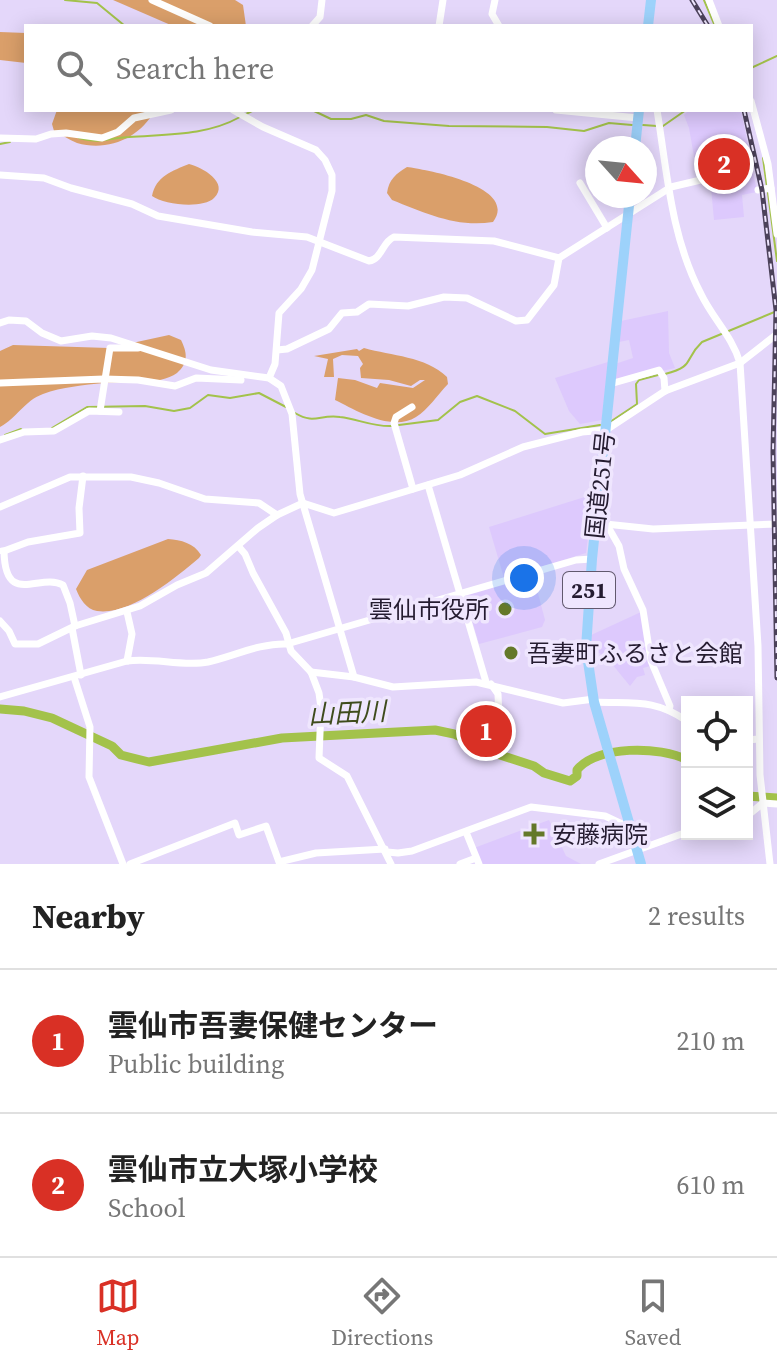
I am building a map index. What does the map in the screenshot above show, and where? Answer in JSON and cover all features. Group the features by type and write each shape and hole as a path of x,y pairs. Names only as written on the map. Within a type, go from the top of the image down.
{"highway":[{"path":"648,24 651,0"},
{"path":"636,136 639,114"},
{"name":"国道251号","path":"629,208 606,425 601,524 592,559 586,648 594,700 641,864"}],"street":[{"path":"152,0 206,24"},
{"path":"314,24 323,10 322,0"},
{"path":"439,24 443,0"},
{"path":"495,0 492,14 498,24"},
{"path":"709,0 718,24"},
{"path":"753,108 763,142 777,234"},
{"path":"0,138 36,139 66,133 108,137 134,118 162,112"},
{"path":"236,112 316,150 332,175 332,191 320,242 307,280 279,313 277,350 269,378"},
{"path":"598,112 639,114"},
{"path":"657,112 678,232 697,286 728,334 740,363 758,646 759,739 770,864"},
{"path":"277,350 287,349 329,329 342,313 357,312 373,304 408,306 444,297 467,298 516,321 527,320 551,290 559,258 669,188 726,174"},
{"path":"0,175 44,178 132,204 158,216 252,232 307,237 369,261 376,259 388,240 394,237 494,241 559,258"},
{"path":"580,183 607,228"},
{"path":"758,190 771,188"},
{"path":"493,237 518,244 520,248"},
{"path":"0,323 26,321 42,333 61,341 102,336 211,370 269,378 281,386 291,411 303,503 354,677"},
{"path":"0,621 18,645 38,644 73,627 127,612 177,585 199,577 277,515 303,503 334,513 460,475 523,447 606,425 665,391 740,363 777,334"},
{"path":"101,408 111,347 136,349 139,346"},
{"path":"610,384 659,370 663,375 665,391"},
{"path":"0,383 104,379 175,386 196,378 242,380 245,376"},
{"path":"412,407 396,417 395,426 413,489"},
{"path":"0,440 24,432 54,431 85,412 101,408 119,412"},
{"path":"0,507 70,477 83,476 150,480 205,499 259,503 277,515"},
{"path":"83,476 80,533 28,542 2,551 5,570 16,582 30,586 56,581 63,585 70,603 77,676 91,732 89,777 123,864"},
{"path":"428,485 489,683 498,694 499,718"},
{"path":"601,524 653,529 777,524"},
{"path":"601,524 619,546 624,569 643,610 651,661 669,710"},
{"path":"239,547 286,633 287,644 311,672 319,693 320,760 347,776 391,864"},
{"path":"0,697 127,661 208,662 271,645 287,644 576,560 592,559"},
{"path":"127,612 132,634 127,661"},
{"path":"311,672 354,677 382,686 489,683 563,703 642,701 681,717"},
{"path":"753,740 759,739"},
{"path":"763,801 777,804"},
{"path":"753,810 763,801"},
{"path":"130,864 235,823 239,835 266,826 279,862 316,853 386,850 404,853 531,807 605,816 642,835 649,845"},
{"path":"460,864 477,861 466,832"},
{"path":"599,864 681,834"}],"shaded area":[{"path":"113,0 235,0 243,5 246,24 168,24"},
{"path":"0,32 24,33 24,63 0,60"},
{"path":"56,112 154,112 132,135 100,146 77,143 54,131 52,124"},
{"path":"687,112 741,112 757,192 742,195 744,217 714,220 710,177 698,179 684,115"},
{"path":"189,164 201,168 217,181 219,187 214,198 201,204 183,204 165,202 152,196 161,179"},
{"path":"407,167 451,176 483,190 494,199 498,210 493,222 454,221 392,200 387,193 389,184"},
{"path":"668,311 669,353 675,368 614,382 615,364 633,358 629,340 619,342 621,321"},
{"path":"169,335 181,340 186,357 181,369 170,377 50,392 36,397 0,427 0,351 13,345 109,348"},
{"path":"364,348 429,365 447,377 448,384 425,410 407,421 386,421 364,414 335,400 338,378 377,388 380,383 413,388 425,380 411,386 389,380 361,378 360,368 363,364 358,356 342,355 333,359 334,377 324,377 328,359 314,356"},
{"path":"608,362 602,420 580,424 569,411 555,378"},
{"path":"591,495 586,553 504,578 489,527"},
{"path":"168,539 187,543 201,555 165,585 123,608 97,611 82,600 76,589 87,570"},
{"name":"雲仙市役所","path":"534,578 545,620 542,627 479,644 465,596"},
{"path":"641,612 650,666 643,668 645,675 637,677 630,686 612,664 606,665 600,653 590,655 589,636"},
{"name":"安藤病院","path":"549,820 566,856 581,864 480,864 474,848"}],"waterway":[{"path":"65,0 97,3 123,24"},
{"path":"704,0 714,24"},
{"path":"753,67 777,56"},
{"path":"246,114 250,112"},
{"path":"316,112 331,119 366,115 384,121 449,126 547,127 584,131 609,123 632,125"},
{"path":"663,126 683,112"},
{"path":"79,138 99,141 186,133 214,128 240,117"},
{"path":"643,125 657,126"},
{"path":"0,144 10,142"},
{"path":"763,158 767,187"},
{"path":"768,193 777,261"},
{"path":"665,374 685,365 702,342 777,311"},
{"path":"610,422 637,404 636,384 639,380 658,375"},
{"path":"52,428 87,407 145,406 174,411 190,408 208,395 230,398 259,393 286,407"},
{"path":"399,425 438,420 460,402 477,396 515,411 545,434 600,425"},
{"path":"295,413 312,419 333,416 392,426"},
{"path":"5,435 21,429"},
{"name":"山田川","path":"0,709 52,718 112,746 121,755 149,762 282,738 435,730 454,734 494,753 570,781 586,762 613,752 646,750 681,757"},
{"name":"山田川","path":"753,796 777,798"}],"railway":[{"path":"692,0 707,24"},
{"path":"744,112 762,190 776,310 773,452 777,678"}],"place":[{"name":"雲仙市立大塚小学校","path":"724,164"},
{"name":"雲仙市役所","path":"505,609"},
{"name":"吾妻町ふるさと会館","path":"511,653"},
{"name":"雲仙市吾妻保健センター","path":"486,731"},
{"name":"安藤病院","path":"534,834"}]}
